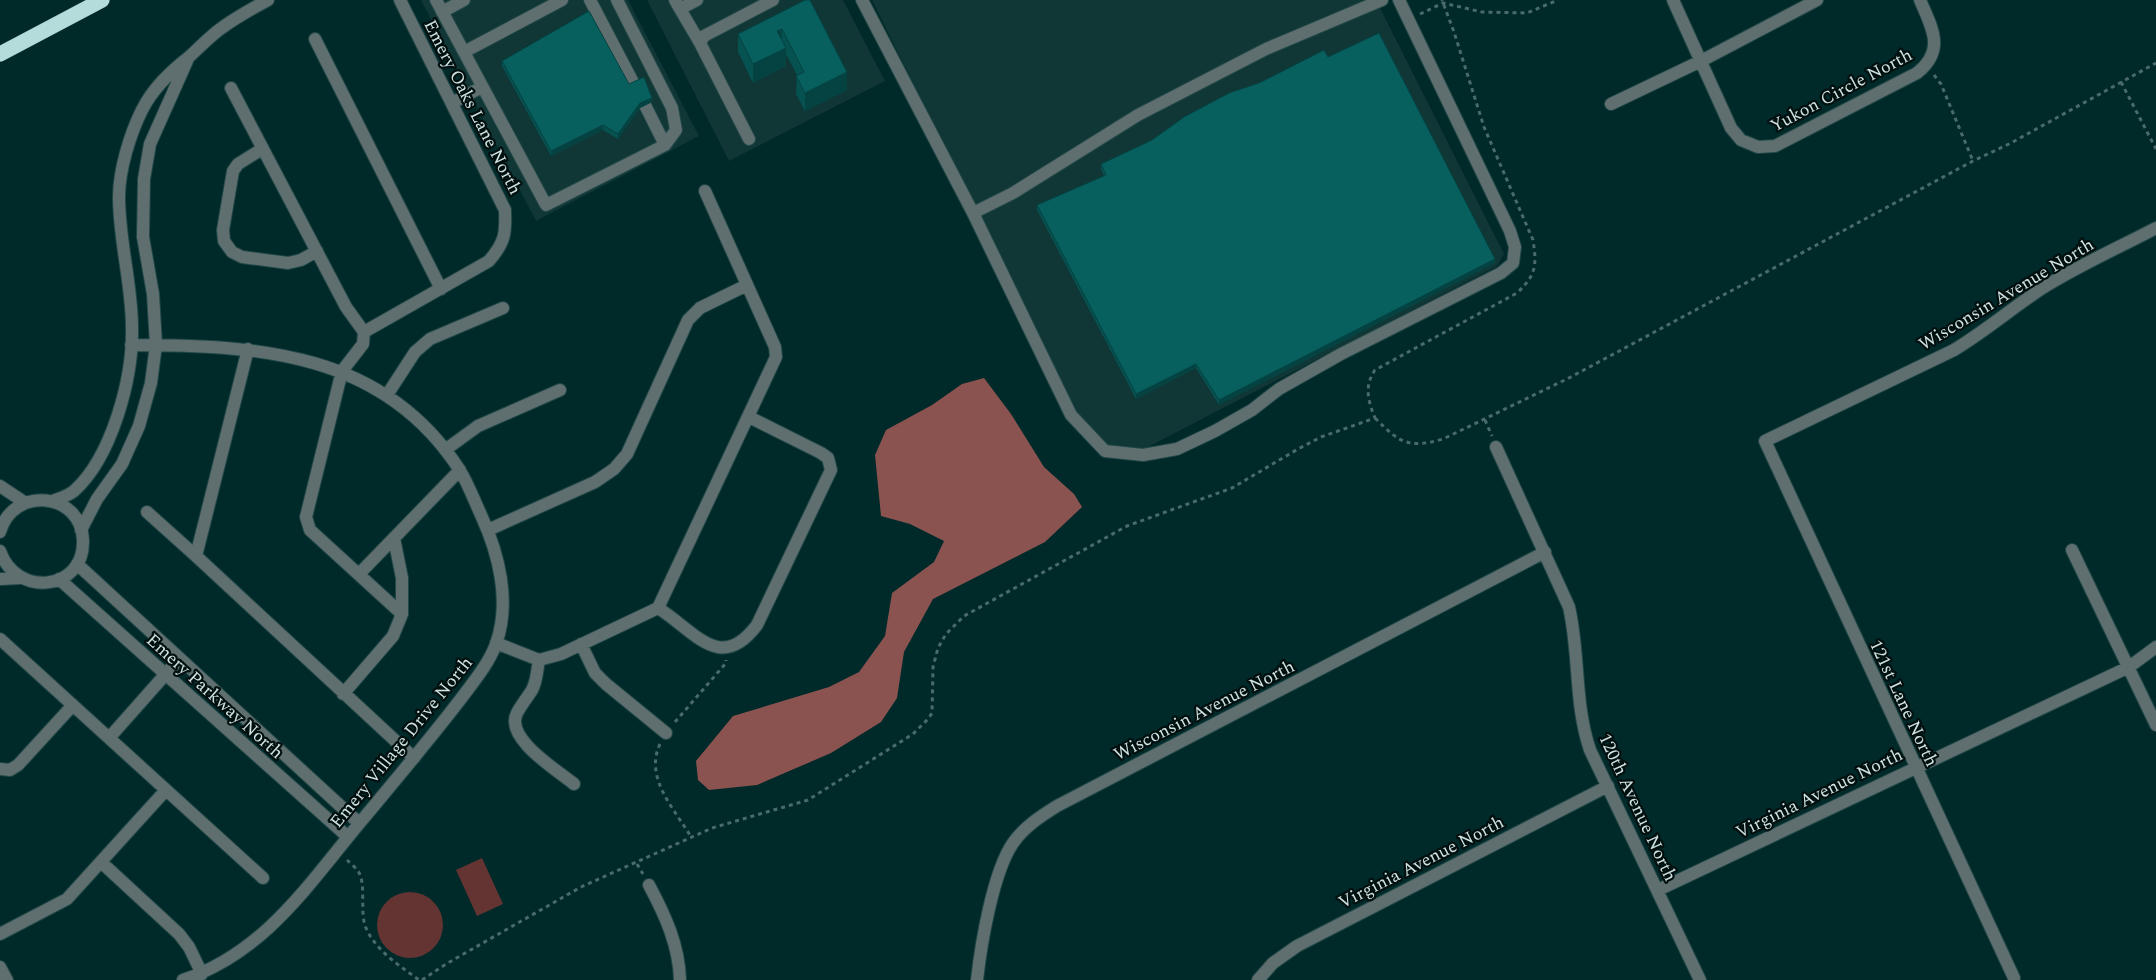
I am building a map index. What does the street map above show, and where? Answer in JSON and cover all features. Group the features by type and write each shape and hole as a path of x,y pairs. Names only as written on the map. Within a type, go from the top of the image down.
{"highway":[{"path":"0,54 102,0"}],"street":[{"path":"53,501 72,493 86,478 107,444 121,403 130,366 132,329 130,293 122,242 119,195 124,159 142,110 164,78 222,27 268,0"},
{"name":"Emery Oaks Lane North","path":"364,332 488,261 501,247 506,230 506,210 400,0"},
{"path":"436,0 546,205 665,145 676,130 672,108 617,0"},
{"path":"442,12 464,0"},
{"path":"464,52 562,0"},
{"path":"590,0 635,86"},
{"path":"697,0 678,4 749,139"},
{"path":"700,43 704,36 773,0"},
{"path":"862,0 973,213 1071,415 1105,450 1143,455 1177,448 1252,410 1279,389 1341,354 1501,273 1513,263 1515,247 1510,231 1399,0"},
{"path":"973,213 1013,193 1138,115 1266,49 1382,0"},
{"name":"Yukon Circle North","path":"1673,0 1731,128 1741,140 1758,147 1775,146 1917,73 1927,65 1934,52 1935,39 1920,0"},
{"path":"1611,104 1701,61 1817,0"},
{"path":"315,39 441,289"},
{"path":"81,530 98,499 122,464 139,426 151,383 156,345 153,294 143,237 144,179 150,144 189,56"},
{"path":"452,103 482,87"},
{"path":"231,88 346,307 364,332 363,344 342,371 306,517 310,530 402,614"},
{"path":"645,106 665,145"},
{"path":"262,149 238,164 233,171 223,230 224,241 232,252 242,257 288,263 301,260 317,251"},
{"path":"496,643 539,660 561,654 658,608 749,417 776,357 775,347 705,190"},
{"name":"Wisconsin Avenue North","path":"1764,441 1954,350 1979,335 2042,289 2074,270 2156,228"},
{"path":"488,530 595,482 614,470 627,454 688,320 700,308 747,285"},
{"path":"387,395 415,352 430,339 503,308"},
{"name":"Emery Village Drive North","path":"131,345 248,349 273,353 342,371 367,382 387,395 420,421 446,450 460,470 488,530 498,559 502,588 501,616 496,643 478,676 414,758 305,890 270,928 233,958 202,974 183,980"},
{"path":"196,556 248,349"},
{"path":"446,450 478,426 560,390"},
{"path":"658,608 705,643 718,648 737,645 747,638 757,625 831,470 828,458 822,453 749,417"},
{"name":"121st Lane North","path":"1764,441 1914,767 2014,978"},
{"name":"120th Avenue North","path":"1496,448 1569,607 1575,636 1577,689 1584,732 1700,980"},
{"path":"359,574 460,470"},
{"path":"0,486 24,502"},
{"path":"0,529 12,510 24,502 39,499 53,501 71,512 81,530 83,541 81,553 69,573 47,583 33,583 21,578 11,571 3,561 0,551"},
{"path":"147,512 414,758"},
{"path":"343,694 393,636 402,614 402,578 394,538"},
{"path":"2072,550 2156,725"},
{"name":"Wisconsin Avenue North","path":"977,980 992,899 1000,871 1013,843 1033,822 1057,806 1545,552"},
{"name":"Emery Parkway North","path":"76,564 359,823"},
{"path":"0,579 21,578"},
{"name":"Emery Parkway North","path":"59,579 165,676 348,837"},
{"path":"0,639 263,878"},
{"path":"581,644 595,673 666,733"},
{"name":"Virginia Avenue North","path":"1658,890 1914,767 2129,667 2156,647"},
{"path":"109,738 179,659"},
{"path":"539,660 534,685 514,719 515,728 524,743 574,784"},
{"path":"0,769 10,770 18,764 73,705"},
{"name":"Virginia Avenue North","path":"1258,980 1273,963 1297,946 1608,786"},
{"path":"0,934 67,899 166,790"},
{"path":"101,862 179,934 189,947 202,974"},
{"path":"649,885 671,931 677,951 680,980"},
{"path":"0,967 7,980"}],"path":[{"path":"1408,19 1442,2 1482,12 1508,14 1527,13 1558,0"},
{"path":"1442,2 1484,127 1532,240 1536,258 1534,272 1528,282 1517,293 1375,370 1370,378 1368,402 1375,418 1406,443 1424,445 1443,439 1501,413 1576,374 1972,162 2011,143 2156,63"},
{"path":"1927,65 1941,84 1972,162"},
{"path":"2121,82 2156,149"},
{"path":"337,850 358,870 361,877 364,920 371,938 399,965 420,980 568,894 692,837 738,819 808,800 914,734 928,719 932,713 933,667 938,648 946,634 957,622 980,606 1127,526 1232,488 1313,441 1375,418"},
{"path":"692,837 658,783 654,761 657,749 666,733 726,664 727,648"}],"shaded area":[{"path":"421,0 628,0 699,136 536,221"},
{"path":"647,0 843,0 885,81 729,161"},
{"path":"872,0 1376,0 1504,254 1497,266 1146,448 1107,447 1075,411"},
{"path":"984,378 1011,414 1044,467 1074,494 1082,507 1045,542 933,599 904,652 897,698 881,722 831,753 757,785 709,790 698,780 696,761 733,716 829,687 859,672 885,636 892,593 934,562 944,541 910,524 881,516 875,455 886,430 932,405 962,384"},
{"path":"482,858 503,904 477,916 456,870"},
{"path":"410,892 423,895 433,902 440,912 443,925 440,938 433,948 423,955 410,958 397,955 387,948 380,938 377,925 380,912 387,902 397,895"}],"building":[{"path":"805,0 810,0 847,72 805,93 796,76 804,72 782,29 777,31 786,48 753,64 738,34"},
{"path":"589,11 629,84 644,77 652,98 640,103 618,134 603,125 551,151 502,61"},
{"path":"1379,33 1495,259 1219,400 1196,364 1136,394 1037,205 1106,175 1101,164 1152,140 1184,117 1229,93 1259,83 1324,50 1328,57"}]}
